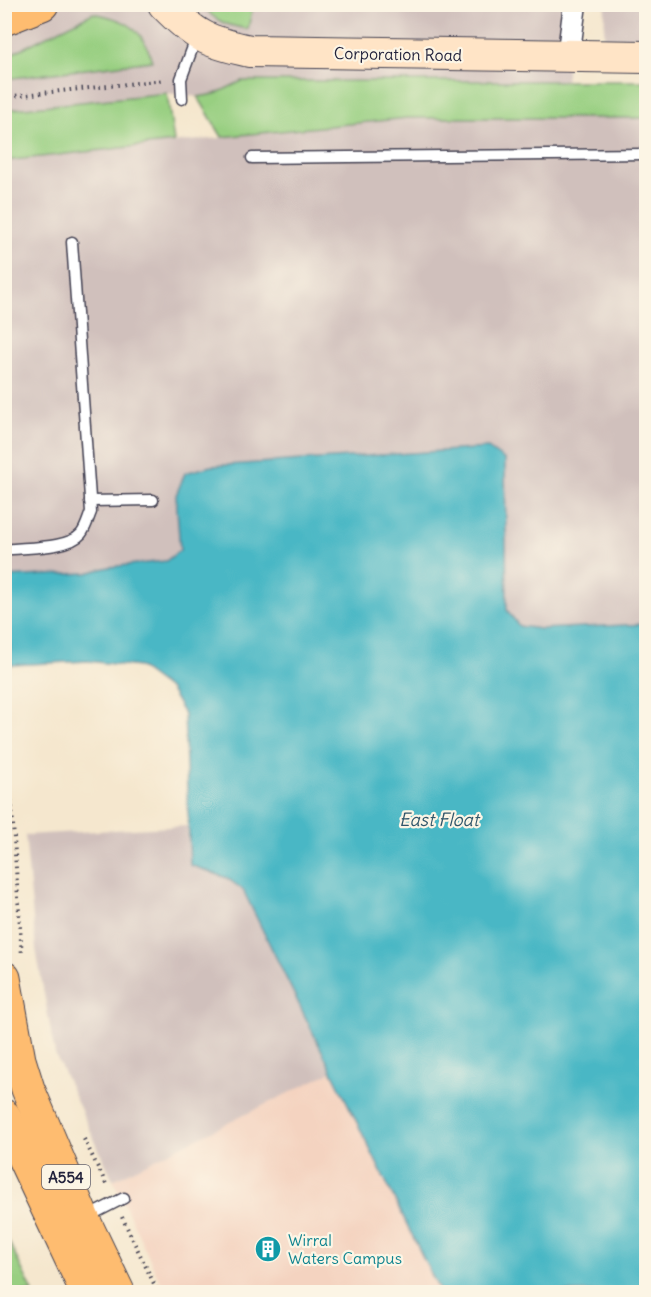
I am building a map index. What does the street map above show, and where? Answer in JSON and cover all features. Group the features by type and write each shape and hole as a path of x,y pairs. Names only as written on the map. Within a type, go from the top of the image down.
{"main road":[{"path":"4,20 42,4"},
{"name":"Corporation Road","path":"164,4 183,24 212,43 249,51 568,58 646,57"},
{"name":"A554","path":"13,968 12,1061 70,1226 87,1293"},
{"name":"A554","path":"4,1116 70,1226 118,1293"}],"street":[{"path":"568,58 575,4"}],"lane":[{"path":"182,99 180,79 198,34"},
{"path":"252,158 646,154"},
{"path":"4,550 65,543 75,539 84,531 91,512 72,242"},
{"path":"90,501 153,500"},
{"path":"70,1226 124,1198"}],"path":[{"path":"4,98 180,79"},
{"path":"4,693 13,968"},
{"path":"82,1134 106,1185"},
{"path":"122,1218 158,1293"}],"shaded area":[{"path":"5,5 575,5 566,81 242,81 215,94 198,97 167,93 5,110"},
{"path":"605,5 646,5 646,39 604,39"},
{"path":"407,118 646,118 646,624 540,629 520,626 507,610 505,460 211,466 185,473 176,495 180,550 166,561 109,567 87,573 5,577 4,161"},
{"path":"187,826 190,865 227,878 243,889 331,1072 113,1180 55,1054 36,949 25,835"},
{"name":"Wirral Waters Campus","path":"331,1071 440,1292 165,1292 113,1180"}],"green space":[{"path":"204,5 253,5 248,29 229,25 217,19"},
{"path":"93,13 114,18 131,26 143,40 152,61 5,79 5,57"},
{"path":"242,81 646,81 646,118 407,118 222,137 198,97 215,94"},
{"path":"167,93 174,142 5,161 5,110"},
{"path":"4,1232 33,1292 5,1292"}],"water":[{"name":"East Float","path":"488,448 505,460 507,610 519,626 540,629 646,624 646,1292 440,1292 243,890 227,878 190,865 184,714 170,690 139,667 88,661 11,665 5,577 87,573 109,567 166,561 180,550 176,495 185,473 211,466"}],"place":[{"name":"Wirral Waters Campus","path":"268,1249"}]}
